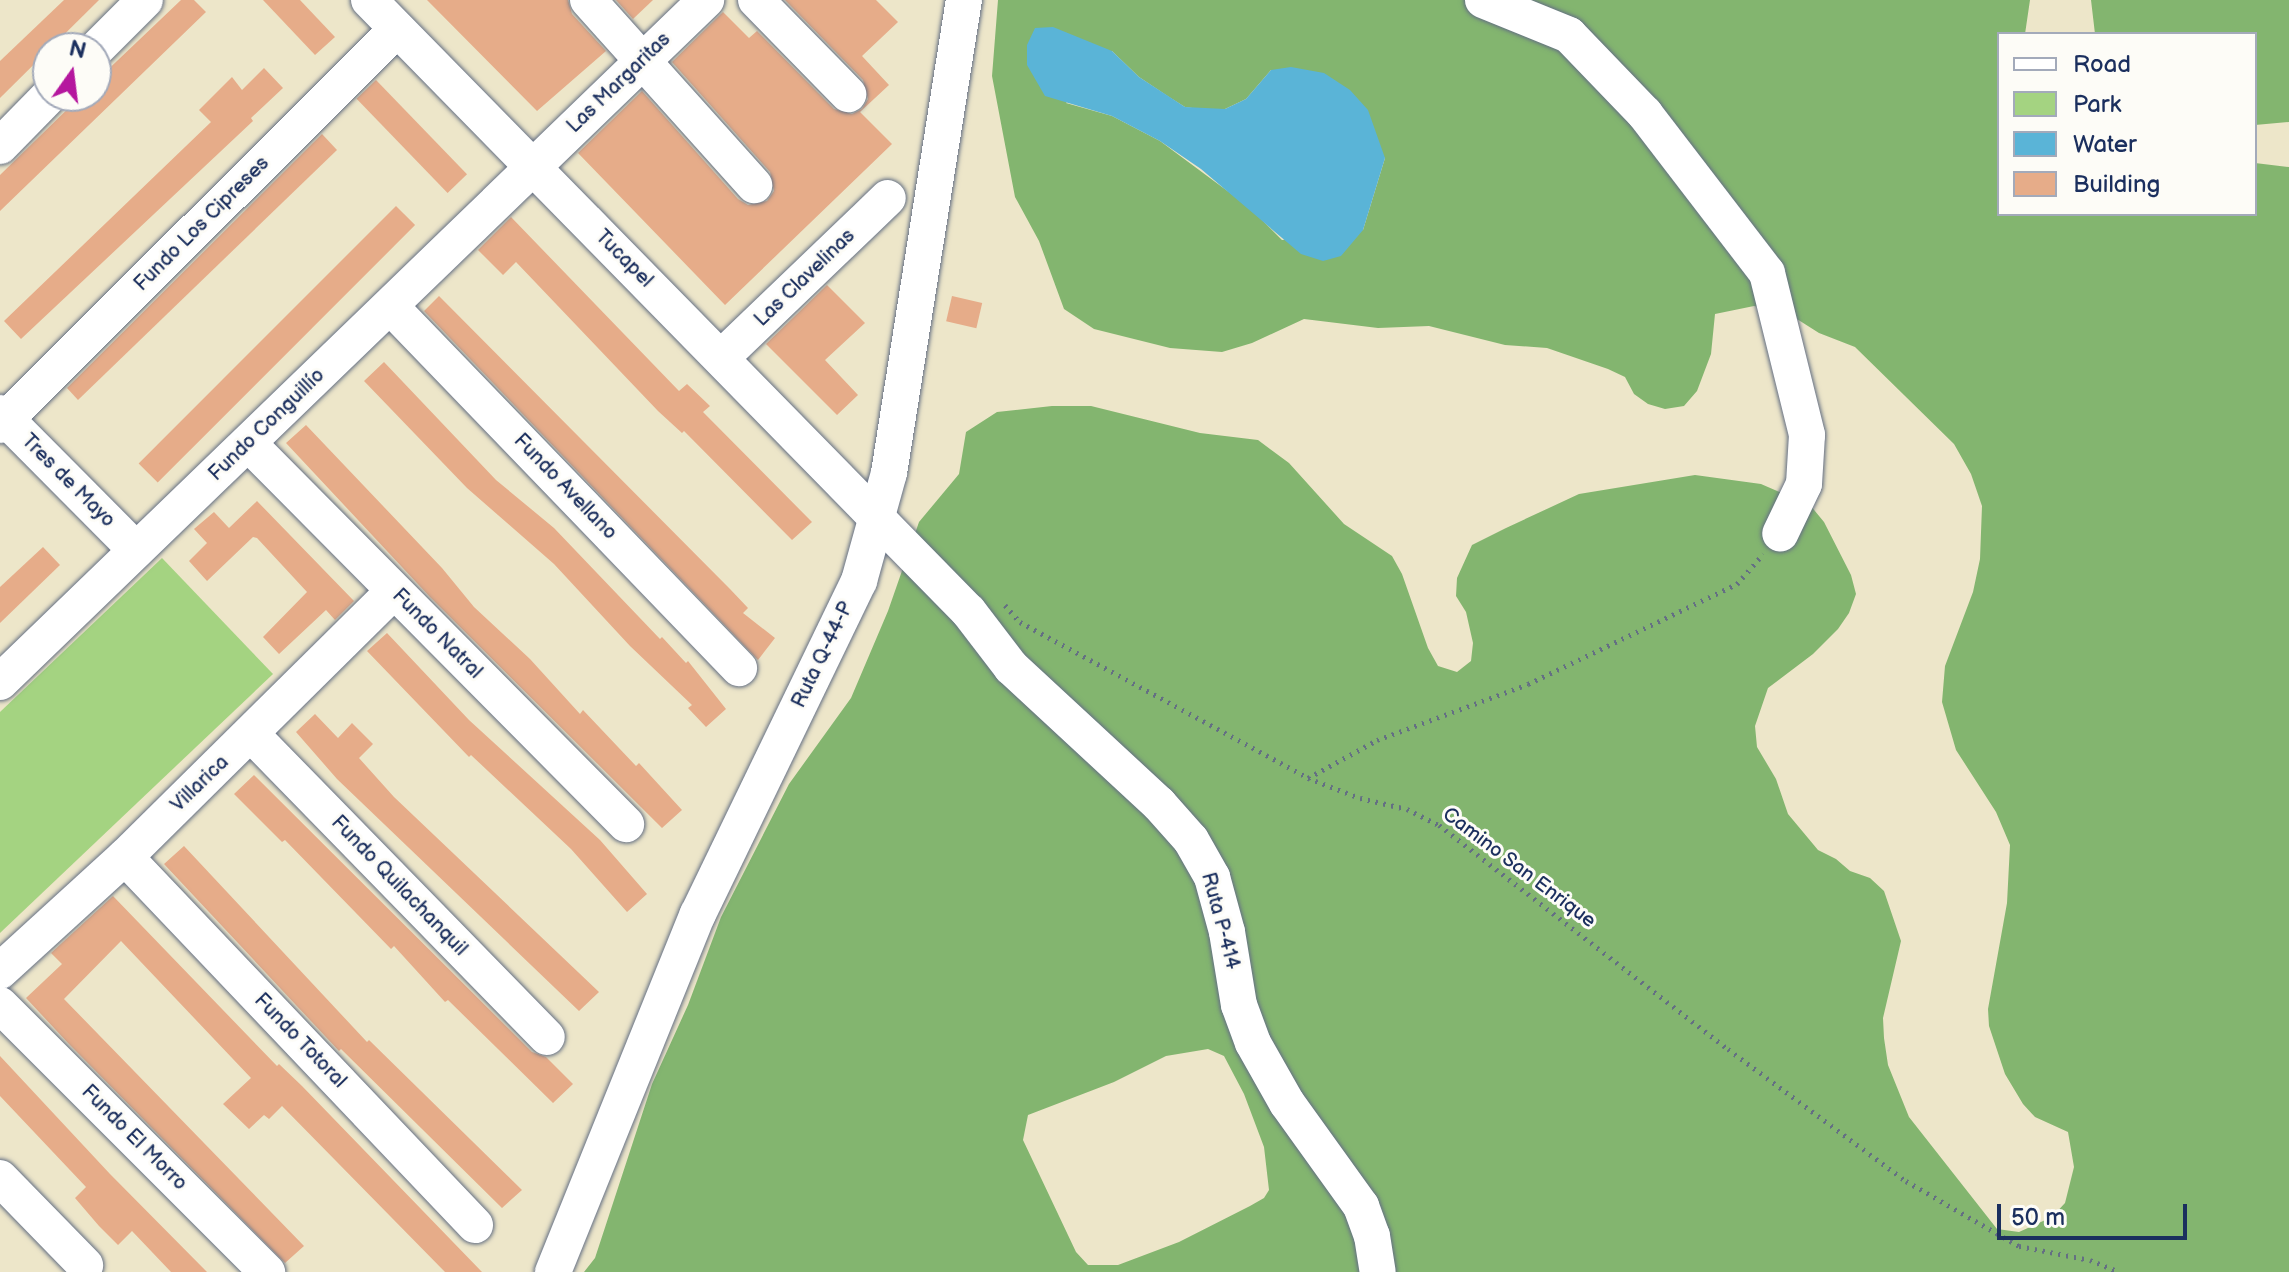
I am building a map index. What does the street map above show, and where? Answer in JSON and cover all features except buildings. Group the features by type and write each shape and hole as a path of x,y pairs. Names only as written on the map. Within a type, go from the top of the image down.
{"street":[{"path":"112,33 145,0"},
{"name":"Tucapel","path":"369,0 879,519"},
{"path":"588,0 754,185"},
{"name":"Las Margaritas","path":"532,166 706,0"},
{"path":"756,0 848,94"},
{"name":"Ruta Q-44-P","path":"553,1272 698,914 839,628 879,519 912,338 964,0"},
{"path":"1483,0 1569,35 1645,114 1767,273 1807,435 1804,484 1780,534"},
{"name":"Fundo Los Cipreses","path":"2,419 397,29"},
{"path":"0,146 33,112"},
{"name":"Fundo Conguillío","path":"0,682 532,166"},
{"name":"Las Clavelinas","path":"721,358 888,198"},
{"name":"Fundo Avellano","path":"390,306 739,668"},
{"name":"Tres de Mayo","path":"2,419 136,550"},
{"name":"Fundo Natral","path":"248,443 626,824"},
{"name":"Ruta P-414","path":"879,519 969,612 1011,667 1159,804 1191,840 1212,877 1227,932 1239,1005 1253,1043 1287,1103 1361,1206 1372,1236 1378,1272"},
{"name":"Villarica","path":"0,971 252,735 394,591"},
{"name":"Fundo Quilachanquil","path":"252,735 547,1037"},
{"name":"Fundo Totoral","path":"125,857 475,1225"},
{"name":"Fundo El Morro","path":"0,1005 267,1272"},
{"path":"0,1178 85,1265"}],"path":[{"path":"1308,778 1377,740 1528,684 1737,584 1780,534"},
{"name":"Camino San Enrique","path":"1001,601 1020,622 1308,778 1360,798 1407,809 1439,825 1786,1093 1906,1181 2019,1246 2090,1260 2119,1272"}],"green space":[{"path":"998,0 2030,0 2025,32 1997,32 1997,216 2257,216 2257,163 2289,167 2289,1272 584,1272 595,1258 652,1084 688,1005 721,917 789,784 851,698 888,611 919,522 959,474 966,432 997,412 1052,406 1091,406 1200,433 1258,440 1289,463 1344,524 1392,556 1438,666 1457,672 1471,661 1473,643 1466,612 1456,596 1457,578 1472,545 1506,528 1579,494 1695,475 1761,484 1810,505 1824,522 1851,575 1856,594 1849,613 1838,629 1813,654 1768,688 1755,726 1757,747 1776,779 1788,814 1818,850 1850,871 1870,878 1884,891 1901,941 1883,1018 1884,1038 1888,1065 1909,1117 1997,1229 2019,1232 2052,1217 2065,1203 2074,1167 2068,1132 2035,1117 2023,1104 2005,1074 1989,1026 1988,1009 2007,903 2010,845 1996,812 1956,750 1942,702 1945,666 1973,592 1980,559 1982,506 1971,474 1954,444 1855,347 1819,333 1789,314 1754,306 1715,314 1711,354 1697,391 1684,406 1665,409 1648,404 1634,394 1625,377 1608,369 1547,348 1505,345 1429,326 1378,328 1304,319 1252,343 1222,352 1170,348 1094,329 1064,309 1039,241 1015,197 992,76","holes":["1112,51 1139,77 1185,107 1207,110 1225,109 1246,99 1271,70 1385,158 1363,230 1282,240 1249,207 1160,141 1112,116 1066,103","1208,1049 1224,1056 1244,1094 1264,1147 1269,1190 1264,1198 1179,1242 1118,1265 1088,1265 1076,1252 1023,1140 1028,1115 1114,1082 1166,1056"]},
{"path":"2091,0 2289,0 2289,122 2257,125 2257,32 2095,32"},
{"path":"162,558 273,674 0,933 0,712"}],"water":[{"path":"1053,27 1112,51 1139,77 1185,107 1225,109 1246,99 1271,70 1291,67 1324,73 1350,90 1368,110 1385,158 1363,230 1341,256 1323,261 1301,254 1201,169 1160,141 1112,116 1045,96 1027,65 1027,45 1035,28"}]}
